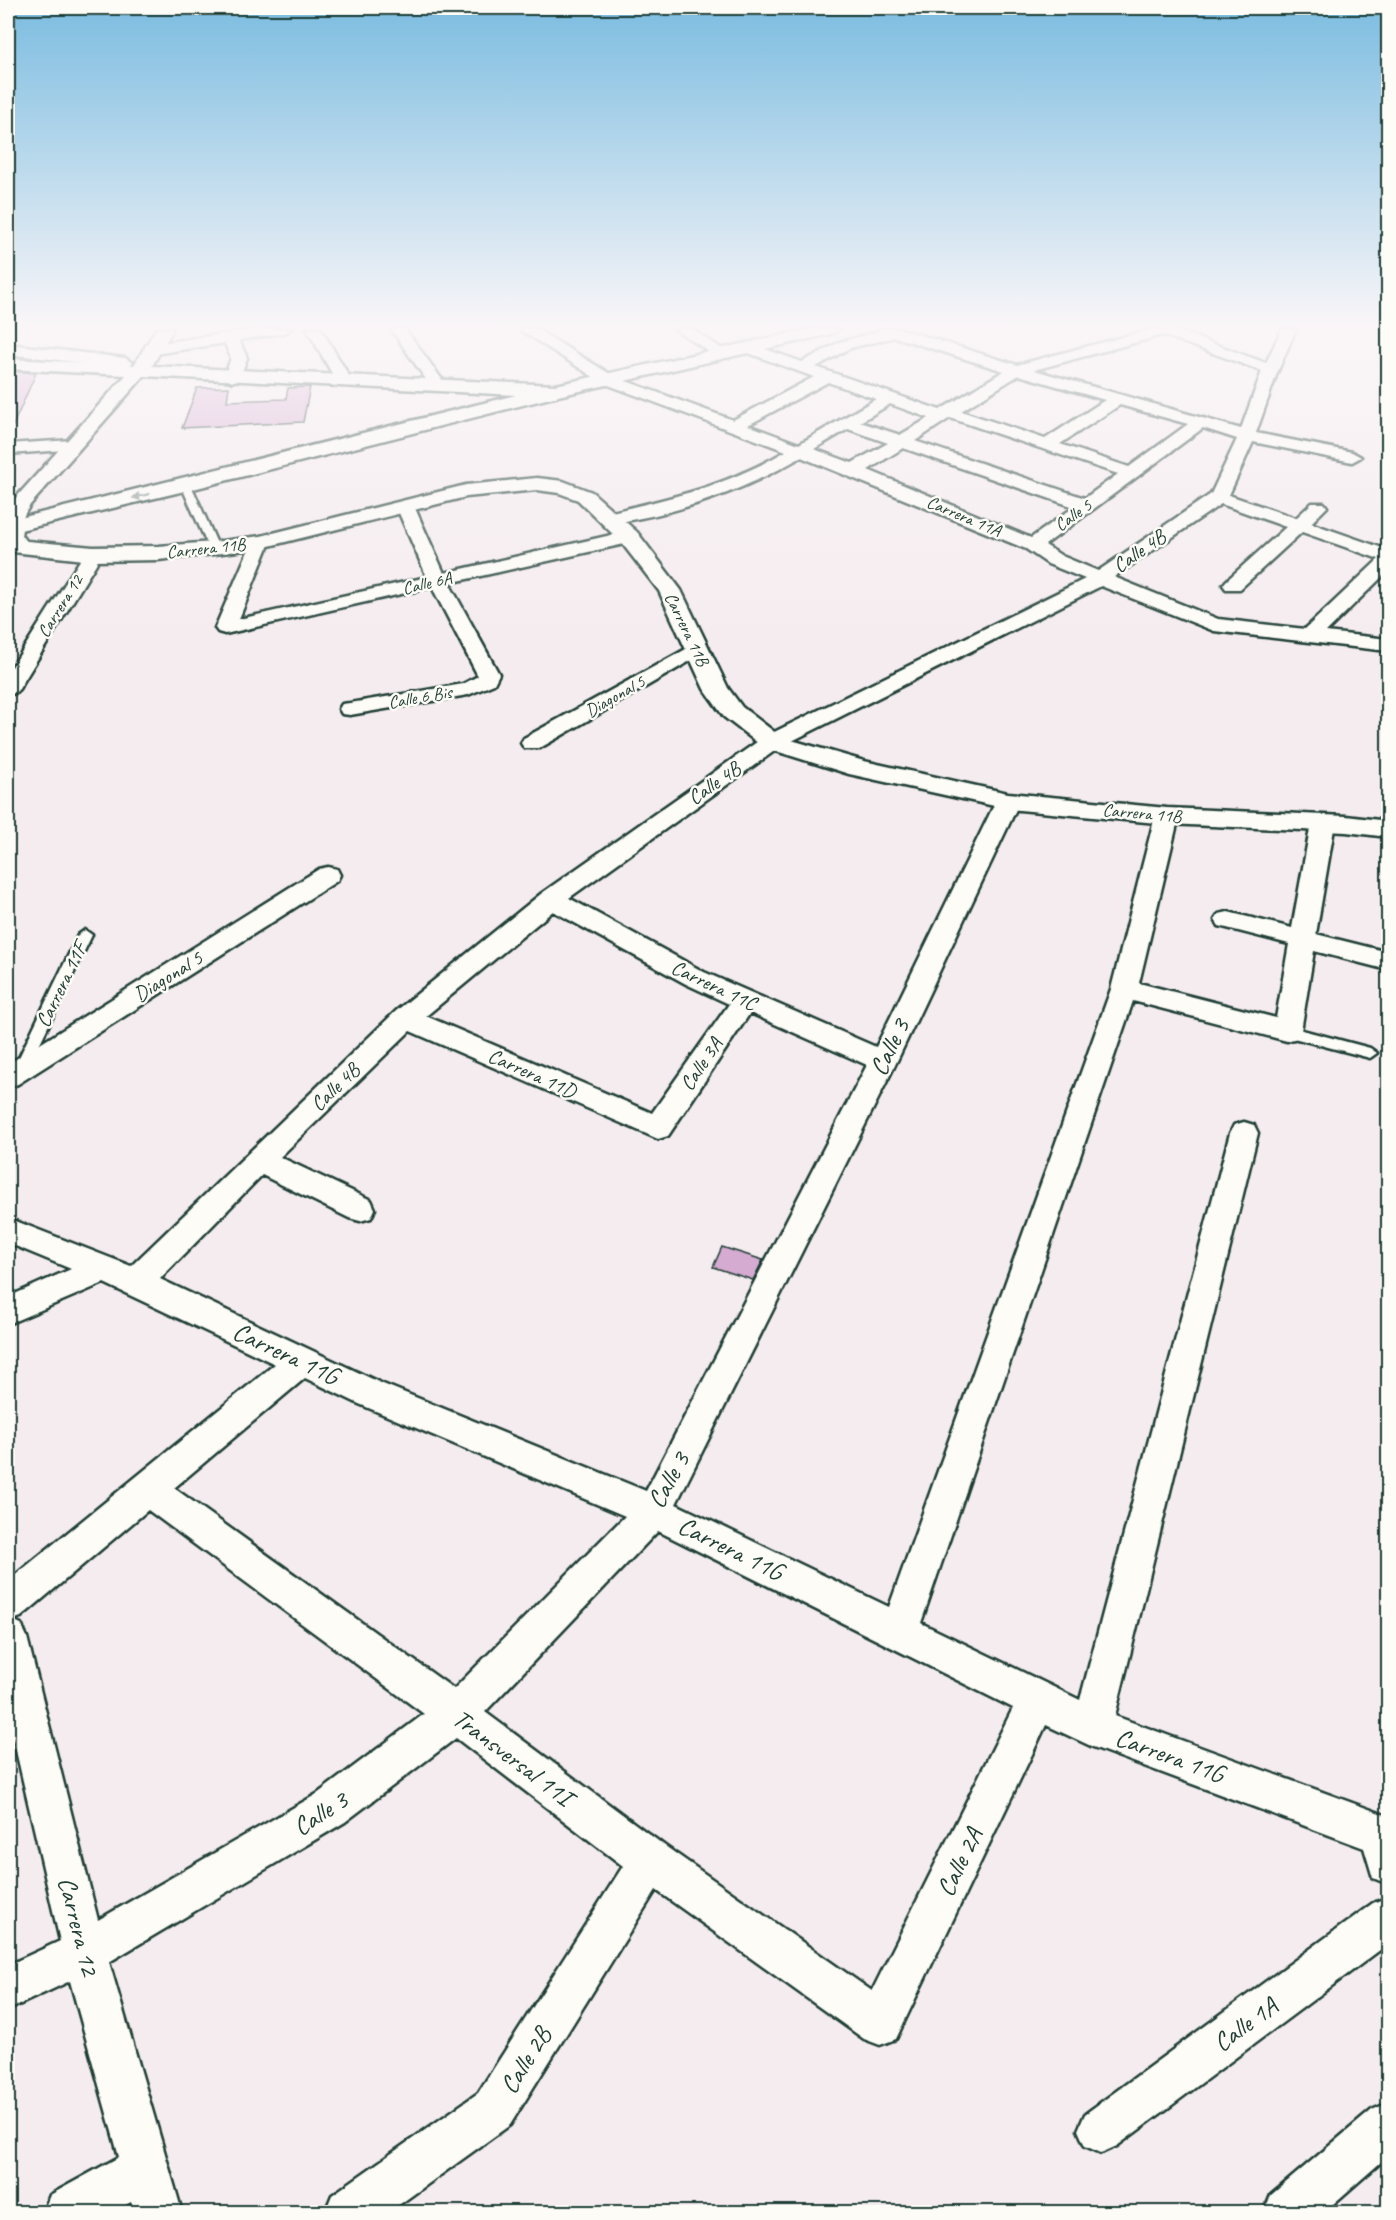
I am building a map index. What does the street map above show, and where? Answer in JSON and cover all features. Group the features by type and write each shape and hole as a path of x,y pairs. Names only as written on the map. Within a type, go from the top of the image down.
{"main road":[{"path":"9,526 22,502 84,433"},
{"path":"9,526 186,485 392,433"},
{"name":"Carrera 11B","path":"9,526 10,538 21,547 93,554 158,553 261,542 466,491 537,484 563,487 585,496 629,537 670,590 716,689 733,712 772,742 858,768 1008,801 1167,816 1323,823 1389,829"}],"street":[{"name":"Carrera 11A","path":"752,433 850,469 1033,545 1055,560 1214,625 1389,645"},
{"path":"609,518 648,511 710,494 763,472 833,433"},
{"path":"876,433 1087,505"},
{"path":"850,469 862,466 914,433"},
{"path":"1005,433 1131,473"},
{"path":"1047,445 1066,433"},
{"name":"Calle 5","path":"1033,545 1186,433"},
{"path":"1236,433 1352,457"},
{"path":"1248,433 1219,497 1389,559 1311,635"},
{"path":"8,448 73,446"},
{"name":"Calle 4B","path":"136,1282 258,1160 406,1018 551,899 772,742 912,671 1058,602 1100,579 1219,497"},
{"path":"405,506 438,580"},
{"path":"1233,585 1318,507"},
{"name":"Calle 6A","path":"261,542 225,628 629,537"},
{"name":"Carrera 12","path":"8,689 93,554"},
{"name":"Calle 6 Bis","path":"350,709 468,689 487,680 489,674 438,580"},
{"name":"Diagonal 5","path":"532,743 697,650"},
{"name":"Calle 3","path":"8,1988 84,1952 331,1808 456,1714 654,1510 883,1061 1008,801"},
{"path":"899,1631 1124,989 1167,816"},
{"path":"1124,989 1287,1031 1301,939 1323,823"},
{"name":"Diagonal 5","path":"14,1073 328,875"},
{"name":"Carrera 11C","path":"551,899 695,978 883,1061"},
{"path":"1228,920 1389,961"},
{"name":"Calle 3A","path":"658,1128 745,1000"},
{"name":"Carrera 11D","path":"406,1018 658,1128"},
{"path":"1093,1727 1244,1133"},
{"path":"258,1160 360,1209"},
{"name":"Carrera 11G","path":"8,1230 136,1282 371,1394 654,1510 1093,1727 1386,1844"},
{"path":"8,1311 103,1269"},
{"path":"8,1604 303,1360"},
{"name":"Transversal 11I","path":"147,1489 456,1714 650,1861 880,2023"},
{"name":"Carrera 12","path":"8,1637 84,1952 158,2212"},
{"name":"Calle 2A","path":"880,2023 1038,1700"},
{"name":"Calle 2B","path":"349,2212 494,2109 650,1861"},
{"name":"Calle 1A","path":"1101,2130 1389,1918"},
{"path":"1288,2212 1389,2126"},
{"path":"67,2212 146,2168"}],"lane":[{"path":"186,485 213,548"},
{"name":"Carrera 11F","path":"14,1073 86,935"},
{"path":"1287,1031 1370,1053"}],"building":[{"path":"722,1247 763,1260 753,1280 713,1267"}]}
